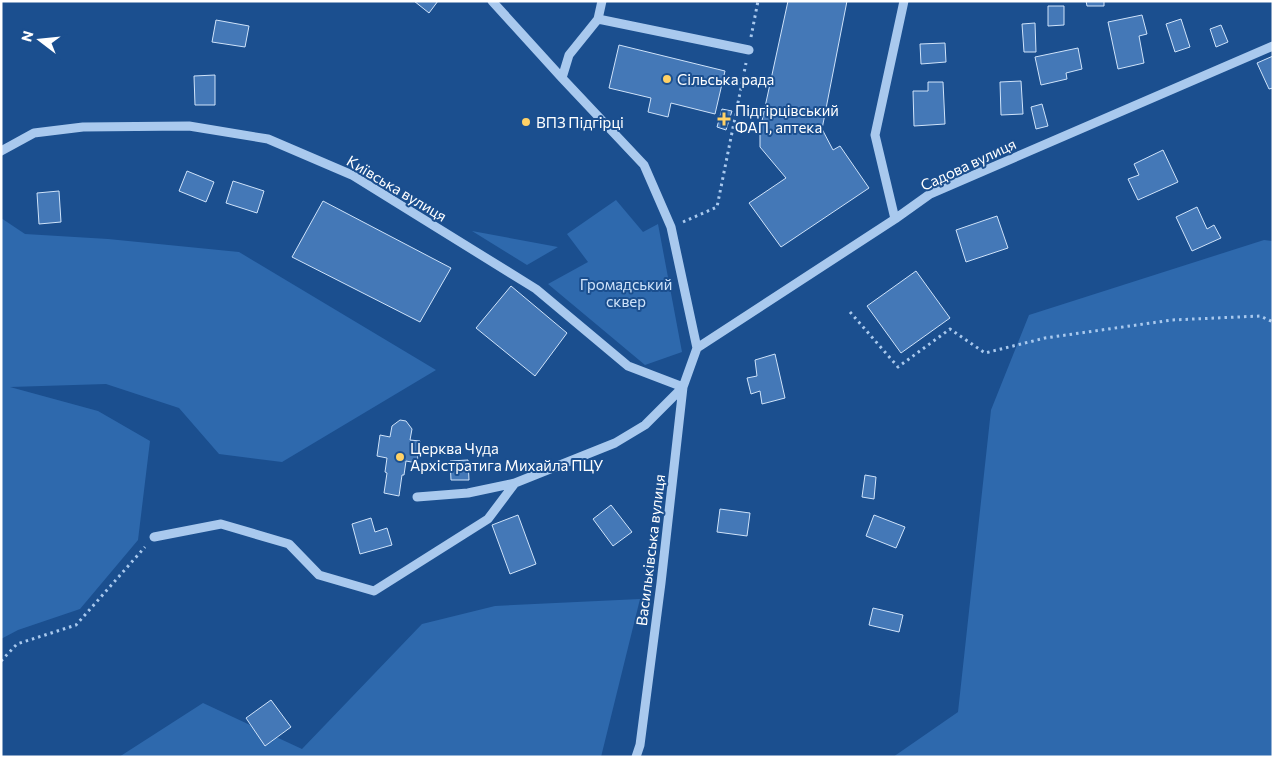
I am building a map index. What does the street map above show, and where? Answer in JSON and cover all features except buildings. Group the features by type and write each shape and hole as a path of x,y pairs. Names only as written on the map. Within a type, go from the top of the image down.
{"street":[{"path":"492,1 644,165 671,227 697,348"},
{"path":"562,78 569,55 598,19 602,1"},
{"path":"895,219 875,135 904,1"},
{"path":"598,19 749,50"},
{"name":"Садова вулиця","path":"697,348 895,219 930,194 1273,46"},
{"name":"Київська вулиця","path":"1,152 34,133 83,127 189,126 268,139 352,175 536,289 628,366 683,387"},
{"name":"Васильківська вулиця","path":"636,757 640,745 661,582 683,387 697,348"},
{"path":"416,497 468,493 515,483 615,442 645,425 683,387"},
{"path":"154,537 222,524 289,544 319,575 374,591 488,519 515,483"}],"path":[{"path":"671,227 717,207 758,1"},
{"path":"850,312 898,367 950,329 984,353 1045,338 1172,320 1260,316 1273,322"},
{"path":"1,661 17,644 76,624 154,537"}],"green space":[{"name":"Громадський сквер","path":"616,200 643,232 658,224 682,352 645,365 548,284 588,262 567,234"},
{"path":"1,218 25,234 108,239 239,252 436,370 282,462 219,454 179,408 106,384 10,387 98,411 150,441 138,540 80,609 18,630 1,639"},
{"path":"472,231 558,247 527,265"},
{"path":"1264,240 1273,241 1273,757 893,757 958,712 991,410 1029,315"},
{"path":"640,599 601,757 119,757 203,703 302,749 422,624 495,606"}],"place":[{"name":"Сільська рада","path":"667,79"},
{"name":"Підгірцівський ФАП, аптека","path":"724,119"},
{"name":"ВПЗ Підгірці","path":"526,122"},
{"name":"Церква Чуда Архістратига Михайла ПЦУ","path":"400,457"}]}
